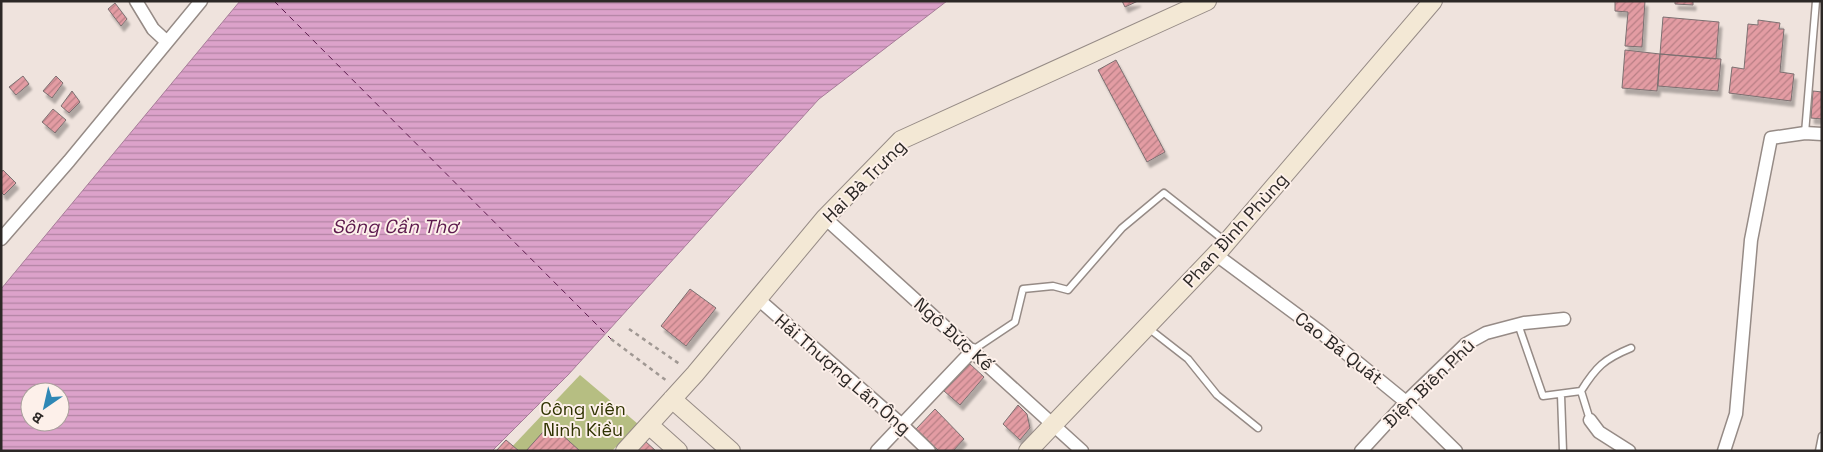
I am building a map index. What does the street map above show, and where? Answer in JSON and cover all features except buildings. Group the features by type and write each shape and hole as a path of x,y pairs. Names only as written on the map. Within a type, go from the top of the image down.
{"street":[{"path":"136,1 153,29 167,42"},
{"path":"3,235 201,1"},
{"name":"Hai Bà Trưng","path":"625,451 695,374 825,218 901,140 1207,1"},
{"name":"Phan Đình Phùng","path":"1028,451 1051,424 1221,248 1433,1"},
{"path":"1724,451 1736,414 1751,240 1771,138 1805,133 1822,134"},
{"name":"Ngô Đức Kế","path":"825,218 973,350 1082,451"},
{"name":"Cao Bá Quát","path":"1221,248 1406,402 1456,451"},
{"name":"Hải Thượng Lãn Ông","path":"757,298 929,451"},
{"name":"Điện Biên Phủ","path":"1361,451 1406,402 1466,344 1486,333 1518,324 1564,319"},
{"path":"877,451 973,350"},
{"path":"676,395 731,451"},
{"path":"1590,420 1599,432 1629,451"},
{"path":"649,425 678,451"}],"lane":[{"path":"1805,133 1816,1"},
{"path":"973,350 1015,322 1023,289 1053,286 1068,290 1122,228 1164,193 1221,248"},
{"path":"1518,324 1543,396 1561,396 1582,391"},
{"path":"1146,326 1188,360 1217,395 1258,428"},
{"path":"1590,420 1582,391 1594,370 1610,357 1631,348"},
{"path":"1561,396 1563,451"},
{"path":"1819,451 1822,436"}],"path":[{"path":"630,329 695,374"},
{"path":"611,339 676,395"}],"green space":[{"name":"Công viên Ninh Kiều","path":"580,375 638,424 612,451 508,451"}],"water":[{"name":"Sông Cần Thơ","path":"240,1 947,1 819,99 568,375 492,451 1,451 1,289"}],"ferry route":[{"path":"274,1 611,339"}]}
